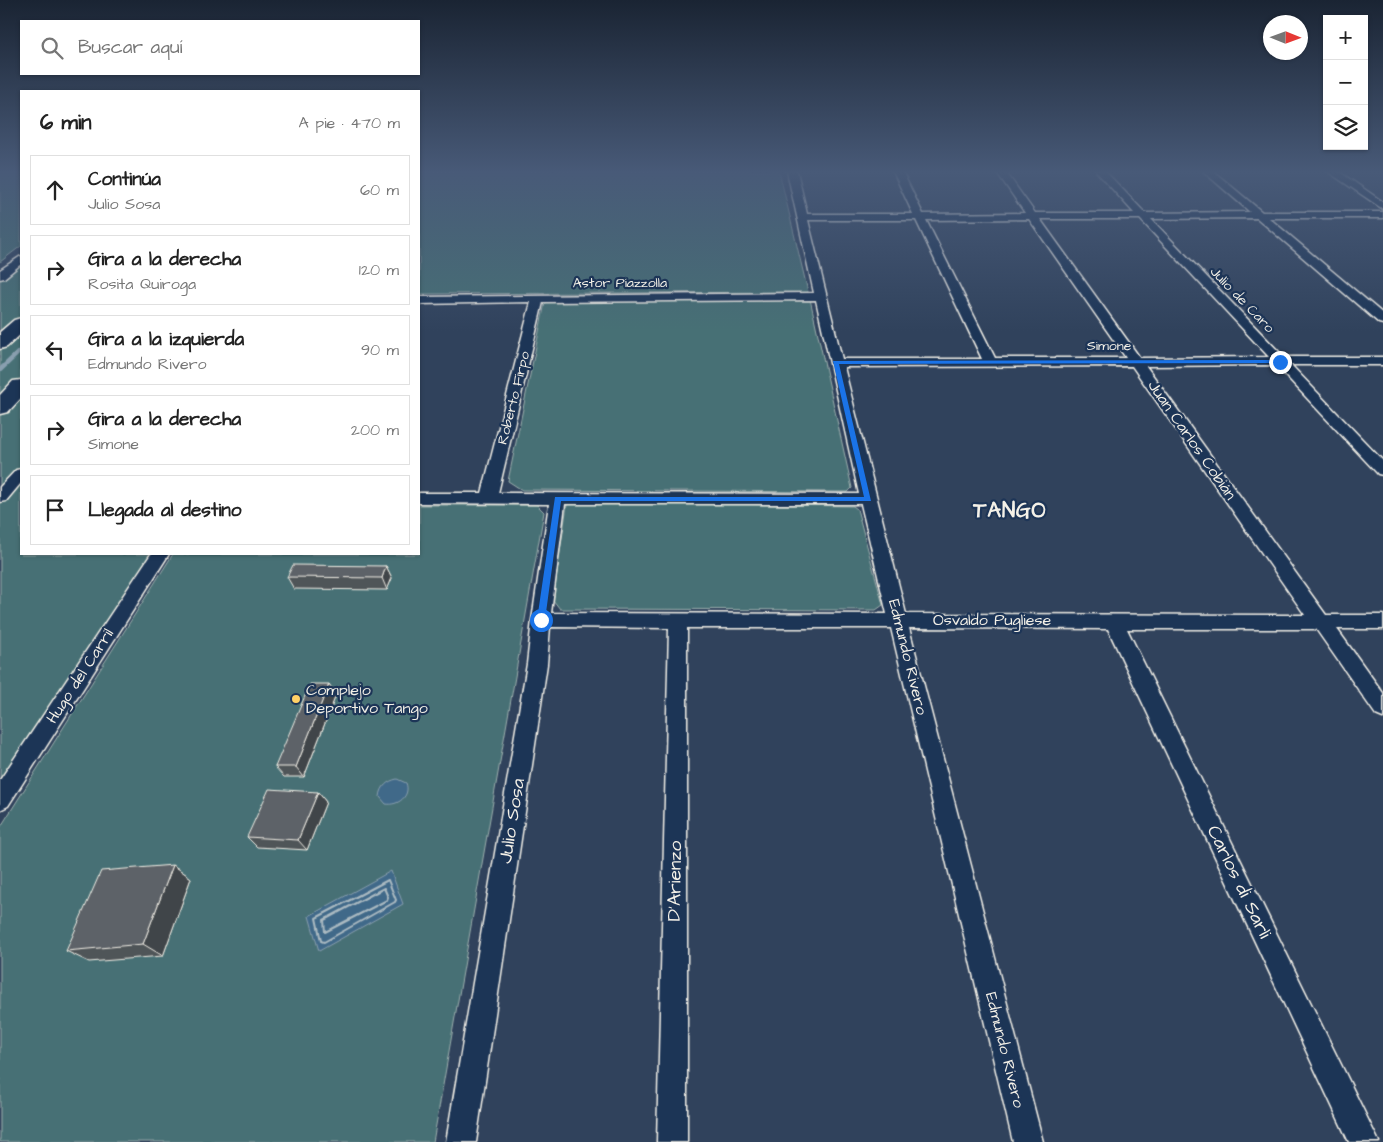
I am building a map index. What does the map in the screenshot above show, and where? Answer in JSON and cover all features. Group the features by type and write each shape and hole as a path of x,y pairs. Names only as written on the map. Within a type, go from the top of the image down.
{"highway":[{"path":"0,343 20,325"},
{"path":"0,408 20,387"}],"street":[{"name":"Edmundo Rivero","path":"805,224 835,362 868,499 1028,1142"},
{"path":"923,224 990,362"},
{"name":"Juan Carlos Cobián","path":"1039,224 1320,623 1383,709"},
{"name":"Julio de Caro","path":"1150,224 1383,470"},
{"path":"1270,224 1383,320"},
{"path":"0,276 20,260"},
{"name":"Astor Piazzolla","path":"420,300 821,296"},
{"name":"Roberto Firpo","path":"489,498 538,298"},
{"name":"Simone","path":"835,362 1383,361"},
{"path":"0,498 20,475"},
{"path":"420,498 868,499"},
{"name":"Julio Sosa","path":"462,1142 537,664 541,620 558,498"},
{"name":"Hugo del Carril","path":"0,799 159,555"},
{"name":"D'Arienzo","path":"672,1142 678,619"},
{"name":"Osvaldo Pugliese","path":"541,620 898,619 1383,622"},
{"name":"Carlos di Sarli","path":"1114,621 1364,1142"}],"green space":[{"path":"0,224 20,224 20,247 0,262"},
{"path":"420,224 792,224 808,292 420,294"},
{"path":"20,260 20,555 159,555 0,799 0,276"},
{"path":"810,299 852,488 848,492 522,490 508,481 545,303 555,301"},
{"path":"575,502 853,506 857,509 883,605 876,610 560,609 553,600 567,505"},
{"name":"Complejo Deportivo Tango","path":"420,505 537,505 544,512 433,1142 0,1142 0,828 172,555 420,555"}],"water":[{"path":"397,779 406,783 407,792 399,802 386,804 380,797 383,787"},
{"path":"391,871 403,904 319,951 309,916"}],"building":[{"path":"293,565 386,566 382,578 287,577"},
{"path":"310,684 329,684 296,767 275,767"},
{"path":"269,789 318,792 298,840 247,837"},
{"path":"173,865 143,944 66,951 101,871"}],"waterway":[{"path":"0,370 20,351"}],"place":[{"name":"Complejo Deportivo Tango","path":"296,699"}],"district":[{"name":"TANGO","path":"1010,510"}],"route":[{"path":"541,620 558,498 868,499 835,362 1280,362"}]}
